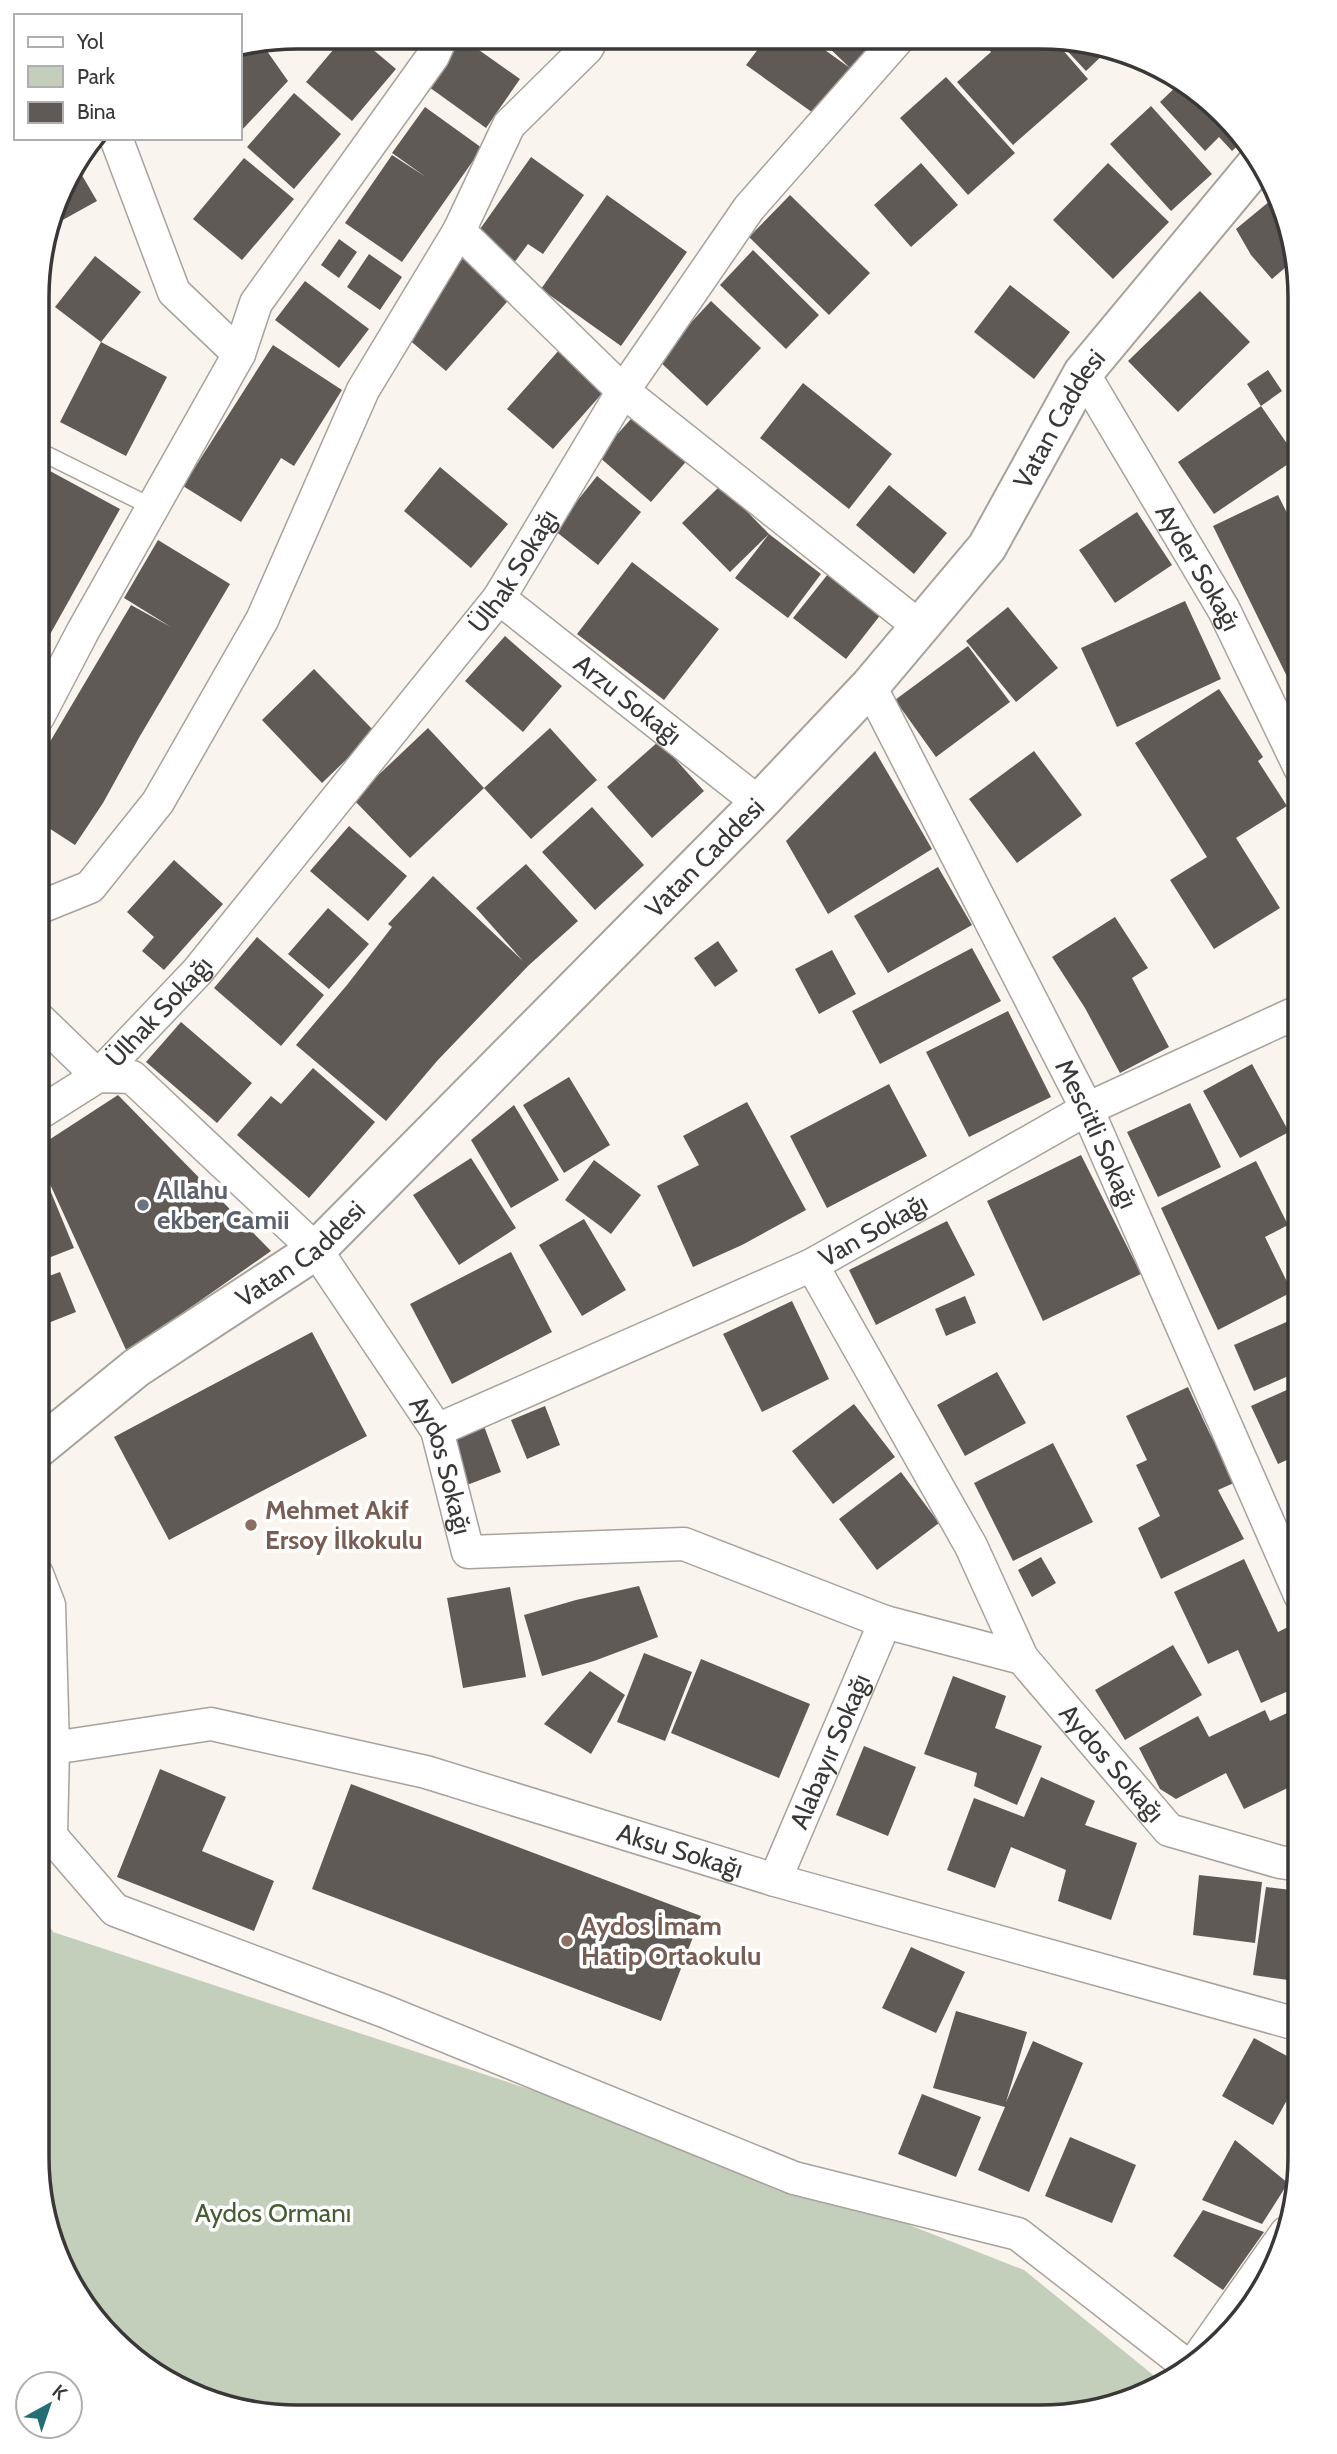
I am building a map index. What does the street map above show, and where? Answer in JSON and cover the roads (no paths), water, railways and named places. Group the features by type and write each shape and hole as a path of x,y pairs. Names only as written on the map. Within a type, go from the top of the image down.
{"street":[{"name":"Ülhak Sokağı","path":"49,1107 98,1076 197,972 499,598 623,391 749,208 889,49"},
{"path":"49,696 239,354 256,303 436,50"},
{"path":"49,904 90,887 158,802 262,620 363,390 459,231 509,125 585,50"},
{"path":"117,140 174,292 239,354"},
{"name":"Vatan Caddesi","path":"49,1439 136,1368 316,1250 759,803 870,686 987,547 1083,373 1252,169"},
{"path":"459,231 623,391 920,628"},
{"name":"Ayder Sokağı","path":"1083,373 1224,610 1288,743"},
{"name":"Arzu Sokağı","path":"499,598 759,803"},
{"name":"Mescitli Sokağı","path":"870,686 1087,1109 1288,1568"},
{"name":"Van Sokağı","path":"437,1430 812,1265 1087,1109 1288,1017"},
{"name":"Ülhak Sokağı","path":"49,1029 98,1076"},
{"name":"Aydos Sokağı","path":"98,1076 132,1077 316,1250 437,1430 468,1552 684,1544 885,1622 1022,1658"},
{"name":"Aydos Sokağı","path":"812,1265 971,1546 1022,1658 1168,1830 1288,1863"},
{"path":"49,1605 53,1748 51,1836 114,1910 384,2011 794,2178 1018,2234 1181,2361"},
{"name":"Alabayır Sokağı","path":"775,1880 885,1622"},
{"name":"Aksu Sokağı","path":"53,1748 211,1724 426,1772 775,1880 1288,2022"},
{"path":"1219,2329 1262,2267"}],"lane":[{"path":"49,455 152,507"}],"place":[{"name":"Allahu ekber Camii","path":"143,1205"},
{"name":"Mehmet Akif Ersoy İlkokulu","path":"251,1525"},
{"name":"Aydos İmam Hatip Ortaokulu","path":"567,1941"}],"park label":[{"name":"Aydos Ormanı","path":"273,2213"}]}
